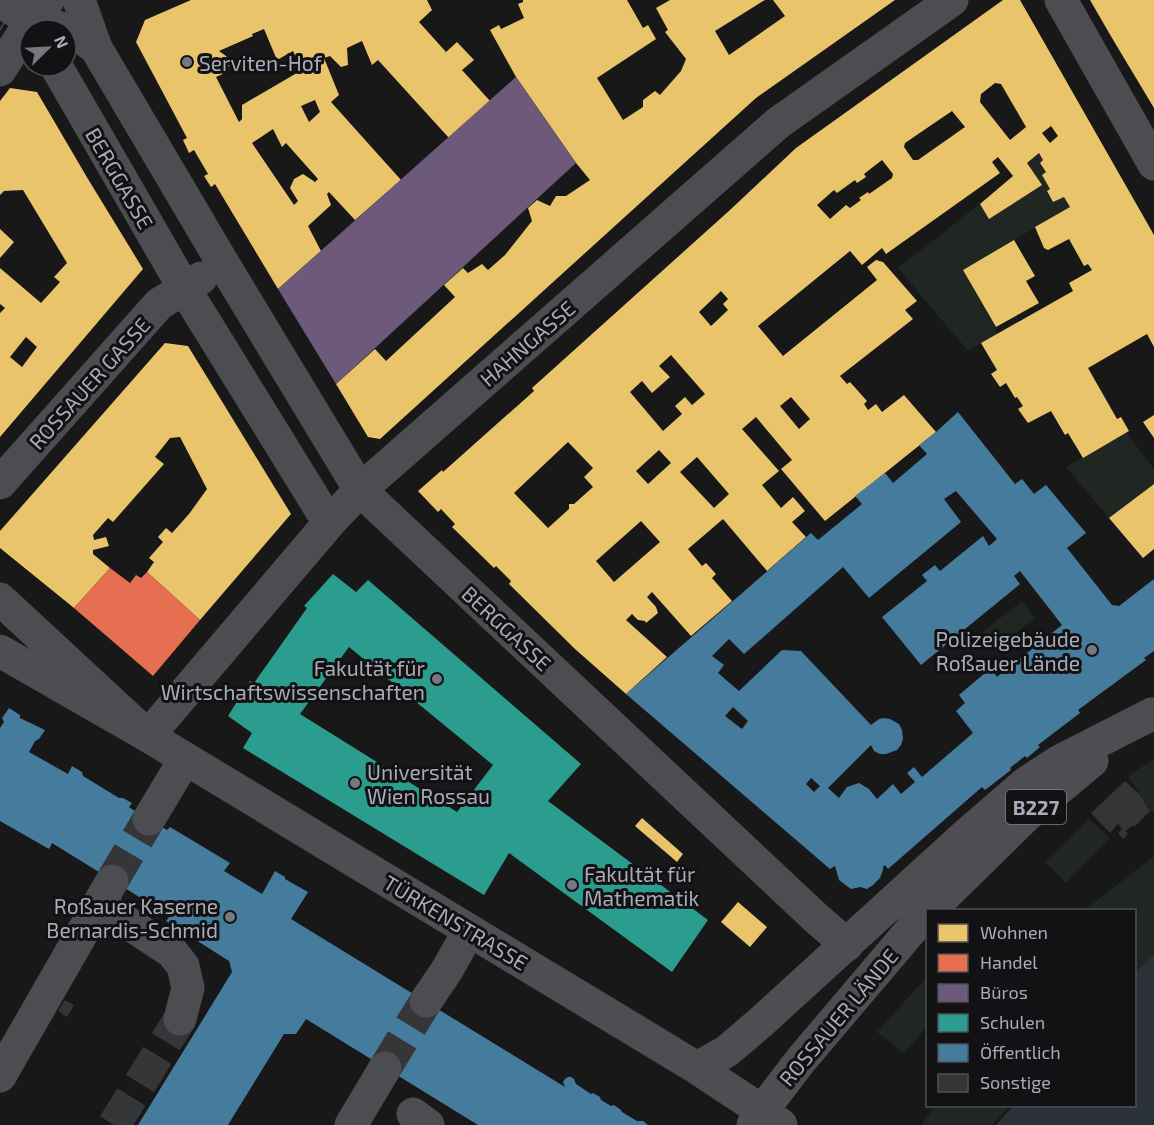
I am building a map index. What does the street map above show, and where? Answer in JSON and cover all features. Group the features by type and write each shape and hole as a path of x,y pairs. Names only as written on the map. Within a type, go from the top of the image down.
{"main road":[{"name":"TÜRKENSTRASSE","path":"0,651 148,736 697,1068 765,1120"},
{"path":"697,1068 727,1051 1026,783 1058,762 1153,713"},
{"name":"ROSSAUER LÄNDE","path":"932,909 1027,815 1153,713"},
{"name":"ROSSAUER LÄNDE","path":"765,1120 801,1060 912,928 926,915"}],"street":[{"name":"HAHNGASSE","path":"148,736 329,523 360,490 778,123 952,0"},
{"path":"1061,0 1154,164"},
{"path":"36,7 96,48"},
{"path":"36,7 96,48"},
{"path":"0,70 36,7"},
{"name":"BERGGASSE","path":"96,48 360,490 847,945"},
{"name":"BERGGASSE","path":"62,78 184,288 329,523"},
{"path":"184,288 224,265"},
{"name":"ROSSAUER GASSE","path":"0,483 159,304 184,288"},
{"name":"TÜRKENSTRASSE","path":"0,599 148,736"},
{"path":"149,819 185,759"},
{"path":"0,1076 106,893 172,952 183,966 188,988 180,1019"},
{"path":"426,1001 469,931"},
{"path":"351,1125 385,1068"}],"shaded area":[{"path":"1039,153 1043,160 1040,163 1046,172 1042,175 1050,189 1047,192 1052,202 1064,197 1070,207 963,270 998,333 968,351 898,268 980,204 989,218 1027,163"},
{"path":"1126,432 1154,469 1154,484 1109,518 1066,467"},
{"path":"1022,601 1035,618 995,650 982,632"},
{"path":"1154,759 1154,811 1152,813 1128,776"},
{"path":"1089,819 1110,838 1066,883 1045,862"},
{"path":"1154,856 1154,956 1136,970 1136,909 1086,909"},
{"path":"1154,955 1154,1125 996,1125 1012,1107 1136,1107 1136,971"},
{"path":"926,978 926,1028 904,1053 877,1032"},
{"path":"934,1107 1008,1107 993,1125 921,1125"}],"building: Wohnen":[{"path":"191,0 427,0 432,10 419,22 446,52 457,42 474,60 462,70 490,101 449,138 378,60 372,65 362,41 347,48 348,65 341,67 330,56 324,58 339,95 331,102 401,180 355,220 329,192 327,194 331,205 308,226 321,251 278,289 215,184 211,187 204,176 208,174 194,150 189,153 183,140 187,138 136,42 145,20","holes":["264,29 277,60 293,51 302,70 242,105 242,119 239,122 216,77 225,73 230,64 226,56 219,51","315,100 320,112 309,122 301,106","273,129 282,147 286,143 318,179 315,182 303,174 294,179 290,188 298,201 294,205 252,143"]},
{"path":"523,0 627,0 643,28 648,25 656,39 597,78 623,120 643,107 643,100 655,91 660,95 681,71 686,59 665,32 668,30 656,8 670,0 765,0 715,31 729,55 785,16 773,0 895,0 756,98 380,439 368,437 336,384 375,349 386,361 455,297 444,285 463,268 468,273 482,264 488,270 505,255 532,221 528,208 537,200 550,206 556,196 566,196 590,180 516,77 490,30 499,25 501,29 524,18 518,4"},
{"path":"1003,0 1020,0 1154,235 1154,347 1147,334 1088,368 1117,419 1121,417 1129,431 1083,458 1068,433 1065,435 1051,411 1028,423 1018,409 1023,406 1017,397 1015,398 1006,383 1000,387 991,374 997,370 981,343 1073,291 1069,283 1092,270 1088,264 1084,266 1069,239 1048,250 1044,248 1035,227 1070,207 1064,197 1053,202 1047,191 1050,189 1042,175 1046,172 1040,163 1043,160 1039,153 1027,163 1042,185 989,219 980,204 1013,176 998,157 992,162 1000,173 886,254 882,248 862,265 850,251 758,326 783,356 877,280 867,267 876,260 883,262 917,301 905,310 913,319 840,376 847,384 850,382 867,401 864,404 868,410 876,404 882,412 904,395 936,432 825,521 781,469 792,460 756,417 742,429 779,471 762,485 781,508 793,497 805,511 792,522 806,537 767,571 723,519 688,549 702,566 706,563 716,574 712,578 732,601 691,636 652,592 647,597 658,613 646,623 638,620 632,614 626,620 667,657 626,694 575,649 509,584 511,581 496,566 494,568 452,527 455,524 441,509 438,512 418,491 442,470 443,472 534,391 532,388 796,148","holes":["995,83 1001,84 1026,127 1010,140 980,102 981,94","952,111 965,127 918,160 913,160 904,147 905,143","1051,126 1058,136 1050,143 1042,133","882,160 893,174 892,178 859,198 861,200 850,208 846,205 830,219 817,205 834,190 837,193 855,180 857,183 866,177 864,174","721,291 728,299 723,304 728,310 711,326 699,312","671,355 705,394 692,405 685,397 675,406 682,414 663,431 630,392 642,381 652,393 670,377 659,366","791,397 810,419 799,429 780,406","568,442 593,468 584,477 593,487 574,504 569,504 569,509 548,528 514,493","659,450 671,463 648,484 636,471","697,457 729,494 714,508 680,472","641,521 660,542 614,582 596,561"]},
{"path":"1090,0 1154,0 1154,108 1112,38"},
{"path":"10,88 37,92 143,269 0,437 0,313 5,308 0,304 0,268 41,303 60,282 54,277 67,263 23,190 4,191 0,195 0,101","holes":["26,337 37,347 22,367 10,357"]},
{"path":"0,229 14,242 0,258"},
{"path":"1014,240 1035,276 1026,281 1039,303 996,327 963,270"},
{"path":"165,343 188,346 291,514 200,620 147,572 154,562 149,558 163,542 158,537 166,528 172,533 207,489 180,437 170,438 155,457 164,464 113,522 108,518 93,535 94,540 106,537 109,546 93,550 93,554 110,568 74,608 0,548 0,531"},
{"path":"1154,415 1154,438 1143,422"},
{"path":"1154,484 1154,549 1143,558 1109,518"},
{"path":"642,818 683,854 677,862 635,826"},
{"path":"738,902 767,927 750,947 721,922"}],"building: Handel":[{"path":"110,568 130,583 136,575 141,578 147,572 200,620 153,676 74,608"}],"building: Büros":[{"path":"516,77 576,163 336,384 278,289"}],"building: Schulen":[{"name":"Universität Wien Rossau","path":"333,574 356,592 368,580 581,764 548,801 708,920 672,972 509,853 484,895 243,748 252,733 228,716 250,681 254,683 307,608 304,606","holes":["349,647 493,765 457,812 300,714"]}],"building: Öffentlich":[{"name":"Polizeigebäude Roßauer Lände","path":"958,412 1015,484 1022,479 1034,494 1046,485 1086,533 1067,548 1112,605 1119,606 1154,579 1154,651 1144,658 1146,660 1078,710 1080,713 1038,745 1040,747 1027,758 1025,756 985,790 982,787 888,869 885,865 880,878 873,885 867,889 860,887 851,889 839,880 835,866 830,869 626,694 811,533 818,540 862,504 855,496 885,473 893,483 927,454 919,445","holes":["956,491 997,539 989,546 983,536 940,571 935,565 922,575 927,581 882,617 921,665 1020,584 1014,576 1020,571 1062,625 997,677 991,668 959,695 965,703 956,711 973,733 922,777 914,767 907,773 915,782 901,794 893,784 877,799 869,789 859,783 847,787 839,798 828,788 871,745 874,751 880,754 897,750 903,739 899,724 884,718 871,725 801,651 782,650 739,691 718,673 724,665 712,656 729,639 744,654 843,567 869,598 961,522 944,499","733,707 748,721 742,729 725,716","811,778 820,786 814,792 806,784"]},
{"name":"Roßauer Kaserne Bernardis-Schmid","path":"9,708 20,715 20,718 45,730 29,752 68,774 72,766 82,772 83,776 119,798 132,803 129,807 136,812 167,830 170,827 230,863 224,871 262,894 275,871 285,877 308,892 291,919 565,1087 563,1082 571,1077 576,1084 591,1094 593,1093 611,1106 614,1105 637,1121 643,1121 648,1125 478,1125 306,1019 296,1034 284,1034 228,1125 138,1125 232,972 229,961 166,921 170,916 52,843 49,849 0,821 0,728 4,722 2,718"}],"building: Sonstige":[{"path":"1125,781 1141,796 1150,811 1134,827 1125,831 1128,834 1123,839 1118,833 1122,829 1118,824 1110,833 1091,813"},
{"path":"65,1000 74,1005 67,1017 58,1011"}],"tunnel":[{"path":"112,881 149,819"},
{"path":"385,1068 426,1001"},
{"path":"114,1125 180,1019"}],"tram line":[{"path":"0,30 16,0"}],"place":[{"name":"Serviten-Hof","path":"187,62"},
{"name":"Polizeigebäude Roßauer Lände","path":"1092,650"},
{"name":"Fakultät für Wirtschaftswissenschaften","path":"437,679"},
{"name":"Universität Wien Rossau","path":"355,783"},
{"name":"Fakultät für Mathematik","path":"572,885"},
{"name":"Roßauer Kaserne Bernardis-Schmid","path":"230,917"}]}
